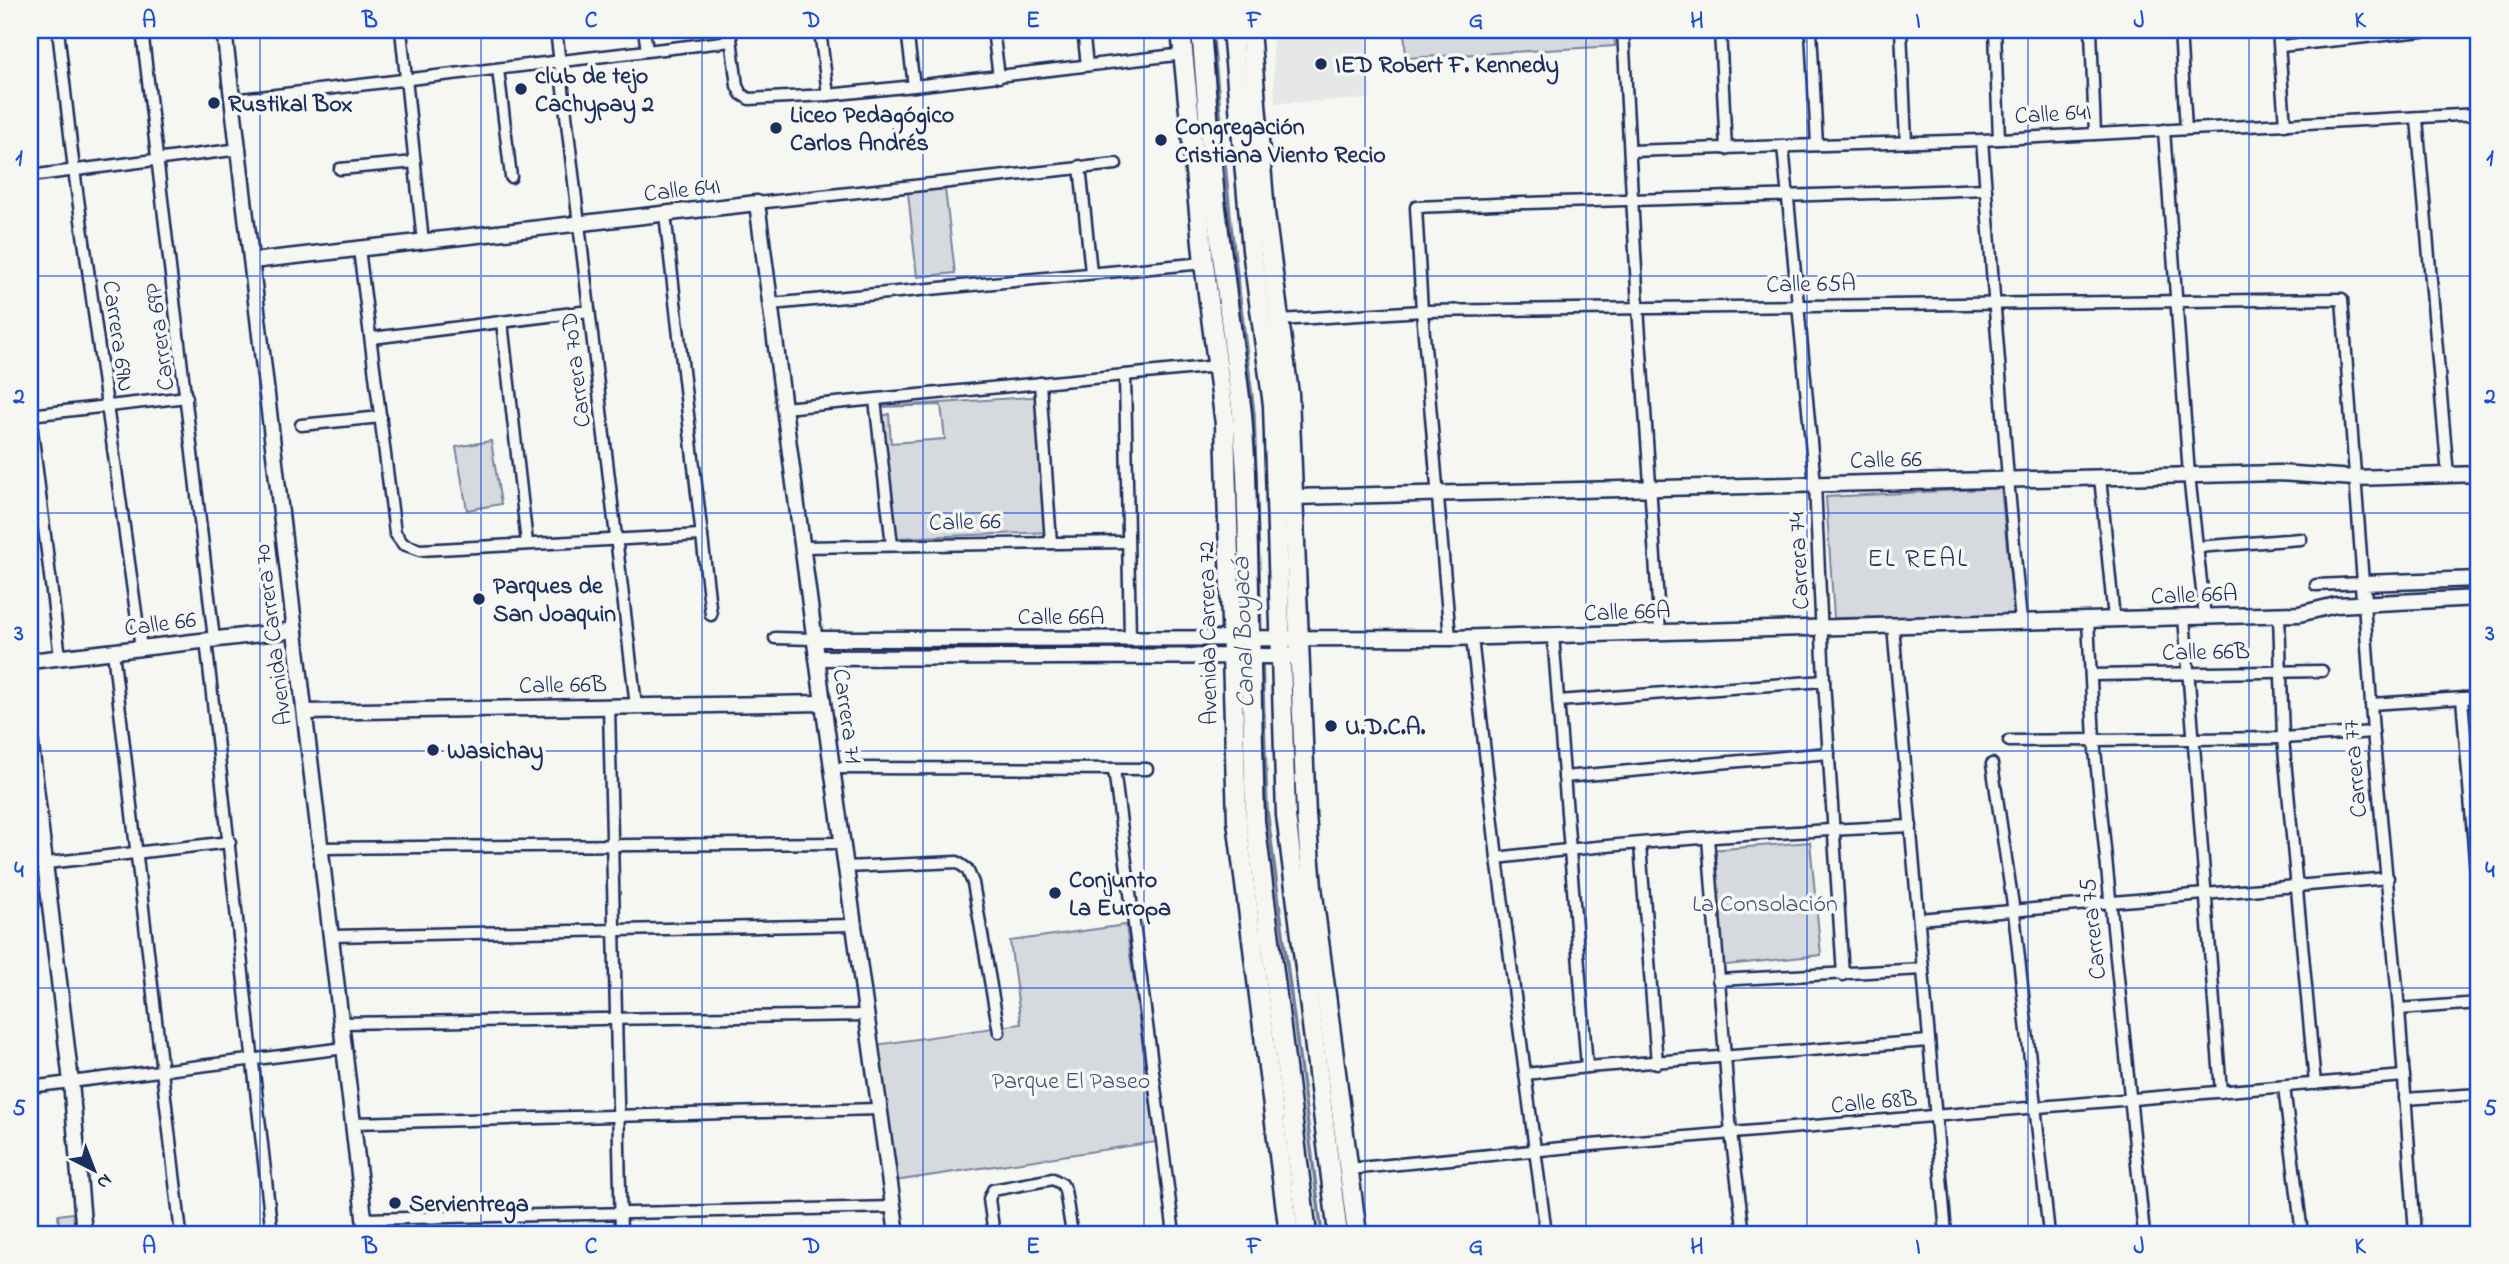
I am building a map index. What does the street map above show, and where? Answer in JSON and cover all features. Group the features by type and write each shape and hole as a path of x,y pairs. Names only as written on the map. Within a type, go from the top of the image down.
{"highway":[{"name":"Avenida Carrera 72","path":"1181,30 1246,648 1255,821 1307,1234"},
{"name":"Avenida Carrera 72","path":"1201,30 1219,235 1242,414 1246,473 1246,648 1237,821 1289,1234"},
{"path":"1232,30 1245,183 1273,405 1284,647 1286,815 1338,1234"},
{"path":"1250,30 1265,213 1289,394 1294,497 1284,647 1357,1234"},
{"path":"1238,113 1255,83"},
{"path":"1194,172 1210,141"},
{"path":"1245,183 1265,213"},
{"path":"1267,1063 1283,1034"}],"street":[{"name":"Carrera 69N","path":"58,30 74,170 141,648"},
{"name":"Carrera 69P","path":"142,30 187,397 251,1060 272,1234"},
{"name":"Avenida Carrera 70","path":"225,30 365,1227"},
{"path":"401,30 423,242"},
{"name":"Carrera 70D","path":"556,30 636,706"},
{"path":"644,30 647,50"},
{"path":"820,30 828,95"},
{"path":"907,30 914,86"},
{"path":"993,30 999,77"},
{"path":"1083,30 1087,65"},
{"path":"1623,30 1660,632"},
{"path":"1720,30 1726,149"},
{"path":"1811,30 1817,145"},
{"path":"1901,30 1906,142"},
{"path":"1995,30 1999,139"},
{"path":"2091,30 2095,134"},
{"path":"2180,30 2186,130"},
{"path":"2278,30 2285,125"},
{"path":"2281,46 2432,30"},
{"path":"233,100 559,62 731,35 737,86 741,94 749,99 828,95 1184,54"},
{"path":"498,69 511,177"},
{"name":"Calle 64I","path":"1630,151 1982,140 2479,114"},
{"path":"2417,119 2448,476"},
{"path":"2164,130 2189,475 2205,617"},
{"path":"1982,140 2021,622"},
{"name":"Carrera 74","path":"1783,146 1815,484 1824,681 1843,975"},
{"path":"30,176 240,149"},
{"path":"340,169 415,162"},
{"name":"Calle 64I","path":"252,261 1116,164"},
{"path":"1080,166 1091,272"},
{"path":"1450,638 1422,311 1416,207 1633,198 1788,197 1986,189"},
{"name":"Carrera 71","path":"757,203 814,639 897,1234"},
{"path":"665,214 711,615"},
{"path":"359,249 395,533 404,544 421,550 702,535"},
{"path":"771,304 1204,262"},
{"name":"Calle 65A","path":"1280,320 1422,311 2342,299"},
{"name":"Carrera 77","path":"2342,299 2373,732 2399,1009 2415,1234"},
{"path":"372,338 589,311"},
{"path":"502,322 527,543"},
{"path":"784,408 1218,366"},
{"path":"1125,375 1130,639"},
{"path":"1040,383 1051,543"},
{"path":"60,657 30,415 187,397"},
{"path":"875,400 892,545"},
{"path":"301,425 381,417"},
{"name":"Calle 66","path":"1294,497 2278,473 2355,478 2479,474"},
{"path":"2099,477 2114,619"},
{"path":"2197,547 2301,539"},
{"name":"Calle 66","path":"802,547 1128,542"},
{"path":"2316,585 2479,579"},
{"name":"Calle 66A","path":"817,659 2280,615 2299,614 2336,605 2479,598"},
{"path":"2280,615 2283,738 2315,1084"},
{"path":"2184,617 2221,1091"},
{"name":"Carrera 75","path":"2088,620 2094,740 2144,1234"},
{"path":"1894,626 1946,1234"},
{"name":"Calle 66","path":"30,661 295,630"},
{"path":"1553,635 1572,849 1587,1067"},
{"name":"Calle 66A","path":"775,638 1130,639 1246,648"},
{"path":"1472,638 1497,858 1546,1234"},
{"path":"113,651 181,1234"},
{"name":"Calle 66B","path":"2092,675 2322,671"},
{"path":"1559,701 1824,681"},
{"path":"2371,704 2479,697"},
{"path":"2462,698 2479,910"},
{"name":"Calle 66B","path":"305,712 823,702"},
{"path":"609,706 621,1234"},
{"path":"2009,741 2283,738 2373,732"},
{"path":"30,737 71,1082 84,1234"},
{"path":"1564,777 1829,753"},
{"path":"1992,764 2014,912 2049,1234"},
{"path":"832,768 1147,769"},
{"path":"1114,769 1174,1234"},
{"path":"1497,858 1708,838 1911,826"},
{"path":"1708,838 1731,1134 1744,1234"},
{"path":"30,865 230,842"},
{"path":"321,848 842,843"},
{"path":"1640,845 1657,1063"},
{"path":"846,867 957,862 967,869 973,883 999,1032"},
{"path":"1919,919 2388,878"},
{"path":"332,936 853,925"},
{"path":"1718,980 1923,969"},
{"path":"2399,1009 2479,1003"},
{"path":"342,1023 866,1015"},
{"path":"1526,1074 1929,1041"},
{"path":"30,1087 345,1048"},
{"name":"Calle 68B","path":"1349,1169 2404,1076"},
{"path":"2284,1087 2302,1234"},
{"path":"2405,1099 2479,1094"},
{"path":"354,1123 879,1109"},
{"path":"994,1234 989,1199 993,1190 1053,1179 1065,1190 1072,1234"},
{"path":"365,1227 621,1213 893,1207"}],"shaded area":[{"name":"IED Robert F. Kennedy","path":"1272,30 1367,30 1370,99 1275,103"}],"green space":[{"path":"1404,30 1614,30 1615,46 1406,58"},
{"path":"945,189 955,273 917,277 908,193"},
{"path":"1046,396 1051,532 894,538 879,417 889,414 891,443 945,439 941,405 881,407"},
{"path":"491,441 501,504 467,510 456,447"},
{"path":"2001,488 2014,615 1834,618 1826,497"},
{"name":"La Consolación","path":"1810,842 1821,955 1718,966 1711,850"},
{"name":"Parque El Paseo","path":"1126,925 1156,1142 894,1181 875,1045 1021,1024 1010,941"},
{"path":"73,1213 75,1234 60,1234 58,1215"}],"waterway":[{"name":"Canal Boyacá","path":"1212,30 1231,226 1254,414 1261,634"},
{"name":"Canal Boyacá","path":"1262,659 1267,810 1322,1234"}],"place":[{"name":"IED Robert F. Kennedy","path":"1321,64"},
{"name":"club de tejo Cachypay 2","path":"521,89"},
{"name":"Rustikal Box","path":"214,103"},
{"name":"Liceo Pedagógico Carlos Andrés","path":"776,128"},
{"name":"Congregación Cristiana Viento Recio","path":"1161,140"},
{"name":"Parques de San Joaquin","path":"479,599"},
{"name":"U.D.C.A.","path":"1331,726"},
{"name":"Wasichay","path":"433,750"},
{"name":"Conjunto La Europa","path":"1055,893"},
{"name":"Servientrega","path":"395,1203"}],"district":[{"name":"EL REAL","path":"1918,557"}]}
